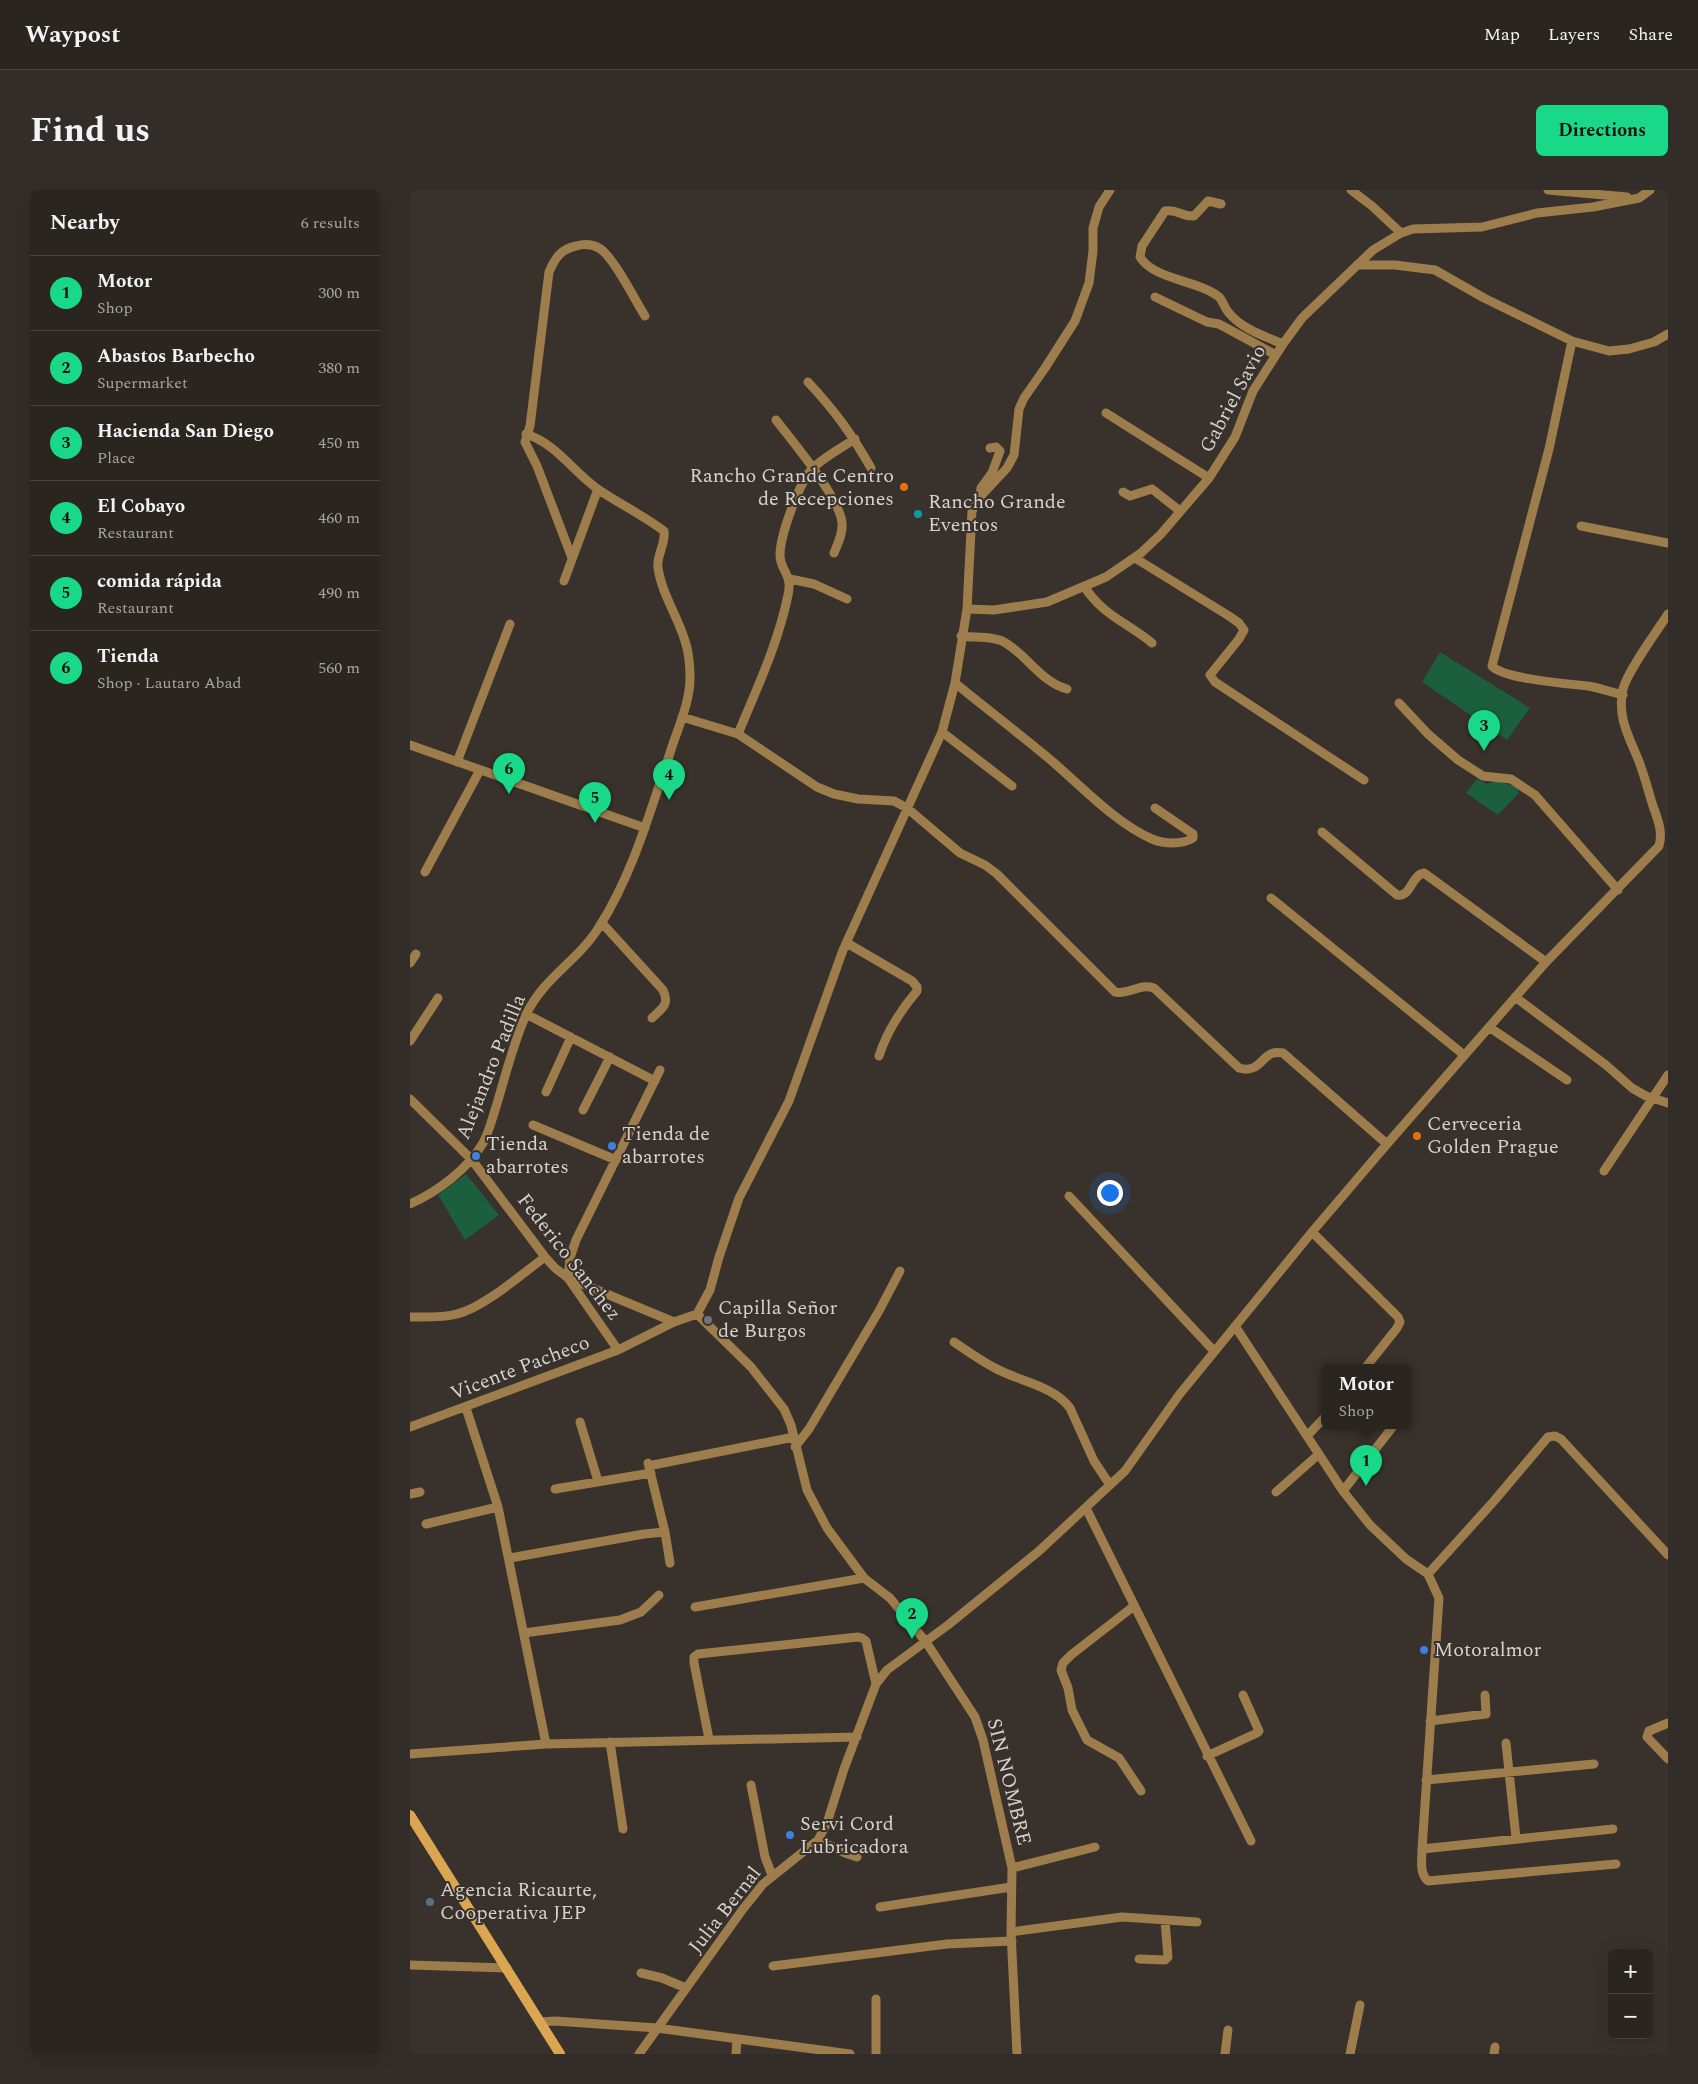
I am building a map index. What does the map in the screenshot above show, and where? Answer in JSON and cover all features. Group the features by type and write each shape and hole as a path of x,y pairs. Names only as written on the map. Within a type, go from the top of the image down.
{"main road":[{"path":"410,1815 560,2054"}],"street":[{"path":"697,1314 710,1290 739,1198 789,1101 847,942 942,732 955,683 967,609 972,511 979,498 1007,468 1014,455 1019,409 1024,398 1075,321 1089,283 1093,251 1093,228 1099,207 1110,190"},
{"path":"1351,190 1372,206 1401,233"},
{"path":"1548,190 1639,198"},
{"name":"Gabriel Savio","path":"967,609 994,610 1047,602 1106,577 1135,558 1161,534 1209,478 1235,437 1253,391 1282,344 1302,318 1373,250 1401,233 1413,229 1482,227 1538,213 1593,207 1639,198 1650,190"},
{"path":"1221,204 1208,201 1194,216 1187,217 1173,210 1165,211 1142,246 1140,257 1144,263 1159,272 1219,297 1229,314 1244,326 1282,344"},
{"path":"572,558 537,466 526,448 526,434 530,426 549,272 554,260 569,247 587,244 597,246 604,251 645,316"},
{"path":"1357,265 1395,265 1435,270 1484,298 1572,341 1609,351 1629,349 1668,334"},
{"path":"1155,297 1207,322 1219,324 1276,355"},
{"path":"1572,341 1549,449 1492,666 1500,671 1552,683 1589,686 1623,695"},
{"path":"808,382 838,416 855,439 871,468"},
{"path":"1106,413 1209,478"},
{"path":"776,420 813,468 841,519 842,532 834,553"},
{"path":"526,434 555,450 598,489 564,580"},
{"path":"738,734 778,638 789,592 790,579 781,561 784,533 801,489 813,468 855,439"},
{"path":"979,498 981,488 992,473 1000,451 996,447 990,448"},
{"name":"Alejandro Padilla","path":"410,1204 424,1198 472,1160 483,1142 490,1126 526,1014 535,998 587,943 602,923 629,870 682,717 690,680 687,646 661,584 657,566 665,538 664,531 598,489"},
{"path":"1123,492 1130,496 1152,489 1180,511"},
{"path":"1581,526 1668,543"},
{"path":"1135,558 1229,616 1239,623 1244,630 1239,639 1210,674 1215,682 1364,780"},
{"path":"790,579 814,584 847,599"},
{"path":"1084,586 1093,601 1115,619 1139,632 1152,643"},
{"name":"Julia Bernal","path":"639,2054 743,1909 772,1875 818,1840 827,1823 844,1769 876,1684 887,1670 926,1642 1039,1551 1125,1471 1179,1395 1214,1351 1387,1144 1546,962 1653,855 1662,837 1638,760 1623,725 1621,706 1624,688 1630,675 1668,614"},
{"path":"457,762 510,624"},
{"path":"962,636 994,639 1004,642 1052,682 1067,689"},
{"path":"955,683 1133,829 1153,840 1162,842 1176,843 1193,838 1193,834 1154,808"},
{"path":"1399,703 1428,734 1458,760 1483,776 1511,779 1535,795 1618,890"},
{"path":"682,717 738,734 817,787 848,797 894,801 908,808 960,853 985,865 997,874 1114,992 1123,993 1146,985 1154,988 1239,1068 1247,1070 1255,1068 1270,1053 1275,1051 1283,1053 1387,1144"},
{"path":"942,732 1012,786"},
{"path":"410,745 645,828"},
{"path":"425,872 480,770"},
{"path":"1322,832 1397,895 1405,894 1418,875 1424,873 1546,962"},
{"path":"1271,898 1464,1055"},
{"path":"602,923 663,990 667,998 666,1004 652,1018"},
{"path":"847,942 912,981 917,987 917,992 885,1036 878,1056"},
{"path":"410,963 416,954"},
{"path":"1515,997 1606,1065 1632,1088 1652,1098 1668,1103"},
{"path":"410,1041 438,998"},
{"path":"526,1014 655,1081"},
{"path":"1489,1027 1566,1080"},
{"path":"546,1092 571,1037"},
{"path":"582,1110 610,1057"},
{"path":"660,1070 576,1240 570,1258 568,1278 674,1322"},
{"path":"1604,1171 1668,1075"},
{"name":"Federico Sanchez","path":"410,1099 472,1160 545,1257 568,1278 618,1350"},
{"path":"533,1125 616,1160"},
{"path":"1069,1196 1214,1351"},
{"path":"1312,1232 1398,1317 1400,1322 1397,1328 1368,1364"},
{"path":"410,1317 455,1315 464,1312 485,1300 545,1257"},
{"path":"795,1448 828,1397 900,1271"},
{"name":"Vicente Pacheco","path":"410,1427 466,1408 618,1350 674,1322 697,1314"},
{"name":"SIN NOMBRE","path":"697,1314 746,1362 784,1409 791,1425 795,1448 807,1490 827,1528 864,1578 890,1598 926,1642 975,1717 983,1740 1012,1868 1011,1936 1017,2054"},
{"path":"1235,1326 1343,1491 1370,1525 1406,1559 1428,1574 1439,1598 1422,1849 1424,1877 1428,1881 1616,1864"},
{"path":"954,1342 994,1368 1065,1401 1094,1461 1110,1485"},
{"path":"466,1408 498,1507 510,1558 546,1744"},
{"path":"1308,1436 1321,1421"},
{"path":"580,1422 598,1481"},
{"path":"1343,1491 1391,1429"},
{"path":"1428,1574 1494,1501 1548,1437 1555,1436 1561,1439 1668,1555"},
{"path":"555,1489 794,1437"},
{"path":"1276,1492 1319,1454"},
{"path":"651,1467 670,1563"},
{"path":"410,1494 420,1492"},
{"path":"426,1524 498,1507"},
{"path":"1086,1508 1251,1842"},
{"path":"510,1558 664,1532"},
{"path":"695,1606 864,1578"},
{"path":"524,1633 620,1620 641,1612 659,1595"},
{"path":"1134,1606 1071,1655 1063,1663 1061,1670 1068,1688 1072,1710 1087,1740 1119,1758 1141,1791"},
{"path":"709,1739 694,1662 694,1657 698,1654 858,1637 866,1641 876,1684"},
{"path":"1207,1756 1259,1731 1243,1695"},
{"path":"1430,1721 1486,1714 1485,1695"},
{"path":"1668,1723 1649,1731 1647,1736 1668,1759"},
{"path":"410,1754 546,1744 857,1737"},
{"path":"610,1742 623,1829"},
{"path":"1506,1743 1516,1838"},
{"path":"1426,1780 1594,1764"},
{"path":"751,1785 765,1857 772,1875"},
{"path":"1422,1849 1613,1829"},
{"path":"818,1840 858,1857"},
{"path":"1012,1868 1095,1846"},
{"path":"880,1907 1011,1887"},
{"path":"773,1966 1011,1936 1106,1918 1122,1917 1197,1922"},
{"path":"1139,1959 1160,1961 1165,1960 1168,1956 1165,1921"},
{"path":"410,1965 507,1968"},
{"path":"641,1974 662,1978 686,1988"},
{"path":"876,1999 876,2054"},
{"path":"1350,2054 1360,2004"},
{"path":"540,2022 555,2021 657,2028 850,2054"},
{"path":"1225,2054 1228,2030"},
{"path":"736,2054 737,2039"}],"green space":[{"path":"1440,652 1530,708 1507,740 1422,682"},
{"path":"1477,779 1487,784 1496,781 1518,787 1518,794 1498,815 1466,793"},
{"path":"466,1174 499,1215 465,1240 438,1195"}],"place":[{"name":"Rancho Grande Centro de Recepciones","path":"904,487"},
{"name":"Rancho Grande Eventos","path":"918,514"},
{"name":"Hacienda San Diego","path":"1484,751"},
{"name":"Tienda","path":"509,794"},
{"name":"El Cobayo","path":"669,800"},
{"name":"comida rápida","path":"595,823"},
{"name":"Cerveceria Golden Prague","path":"1417,1136"},
{"name":"Tienda de abarrotes","path":"612,1146"},
{"name":"Tienda abarrotes","path":"476,1156"},
{"name":"Capilla Señor de Burgos","path":"708,1320"},
{"name":"Motor","path":"1366,1486"},
{"name":"Abastos Barbecho","path":"912,1639"},
{"name":"Motoralmor","path":"1424,1650"},
{"name":"Servi Cord Lubricadora","path":"790,1835"},
{"name":"Agencia Ricaurte, Cooperativa JEP","path":"430,1902"}]}
